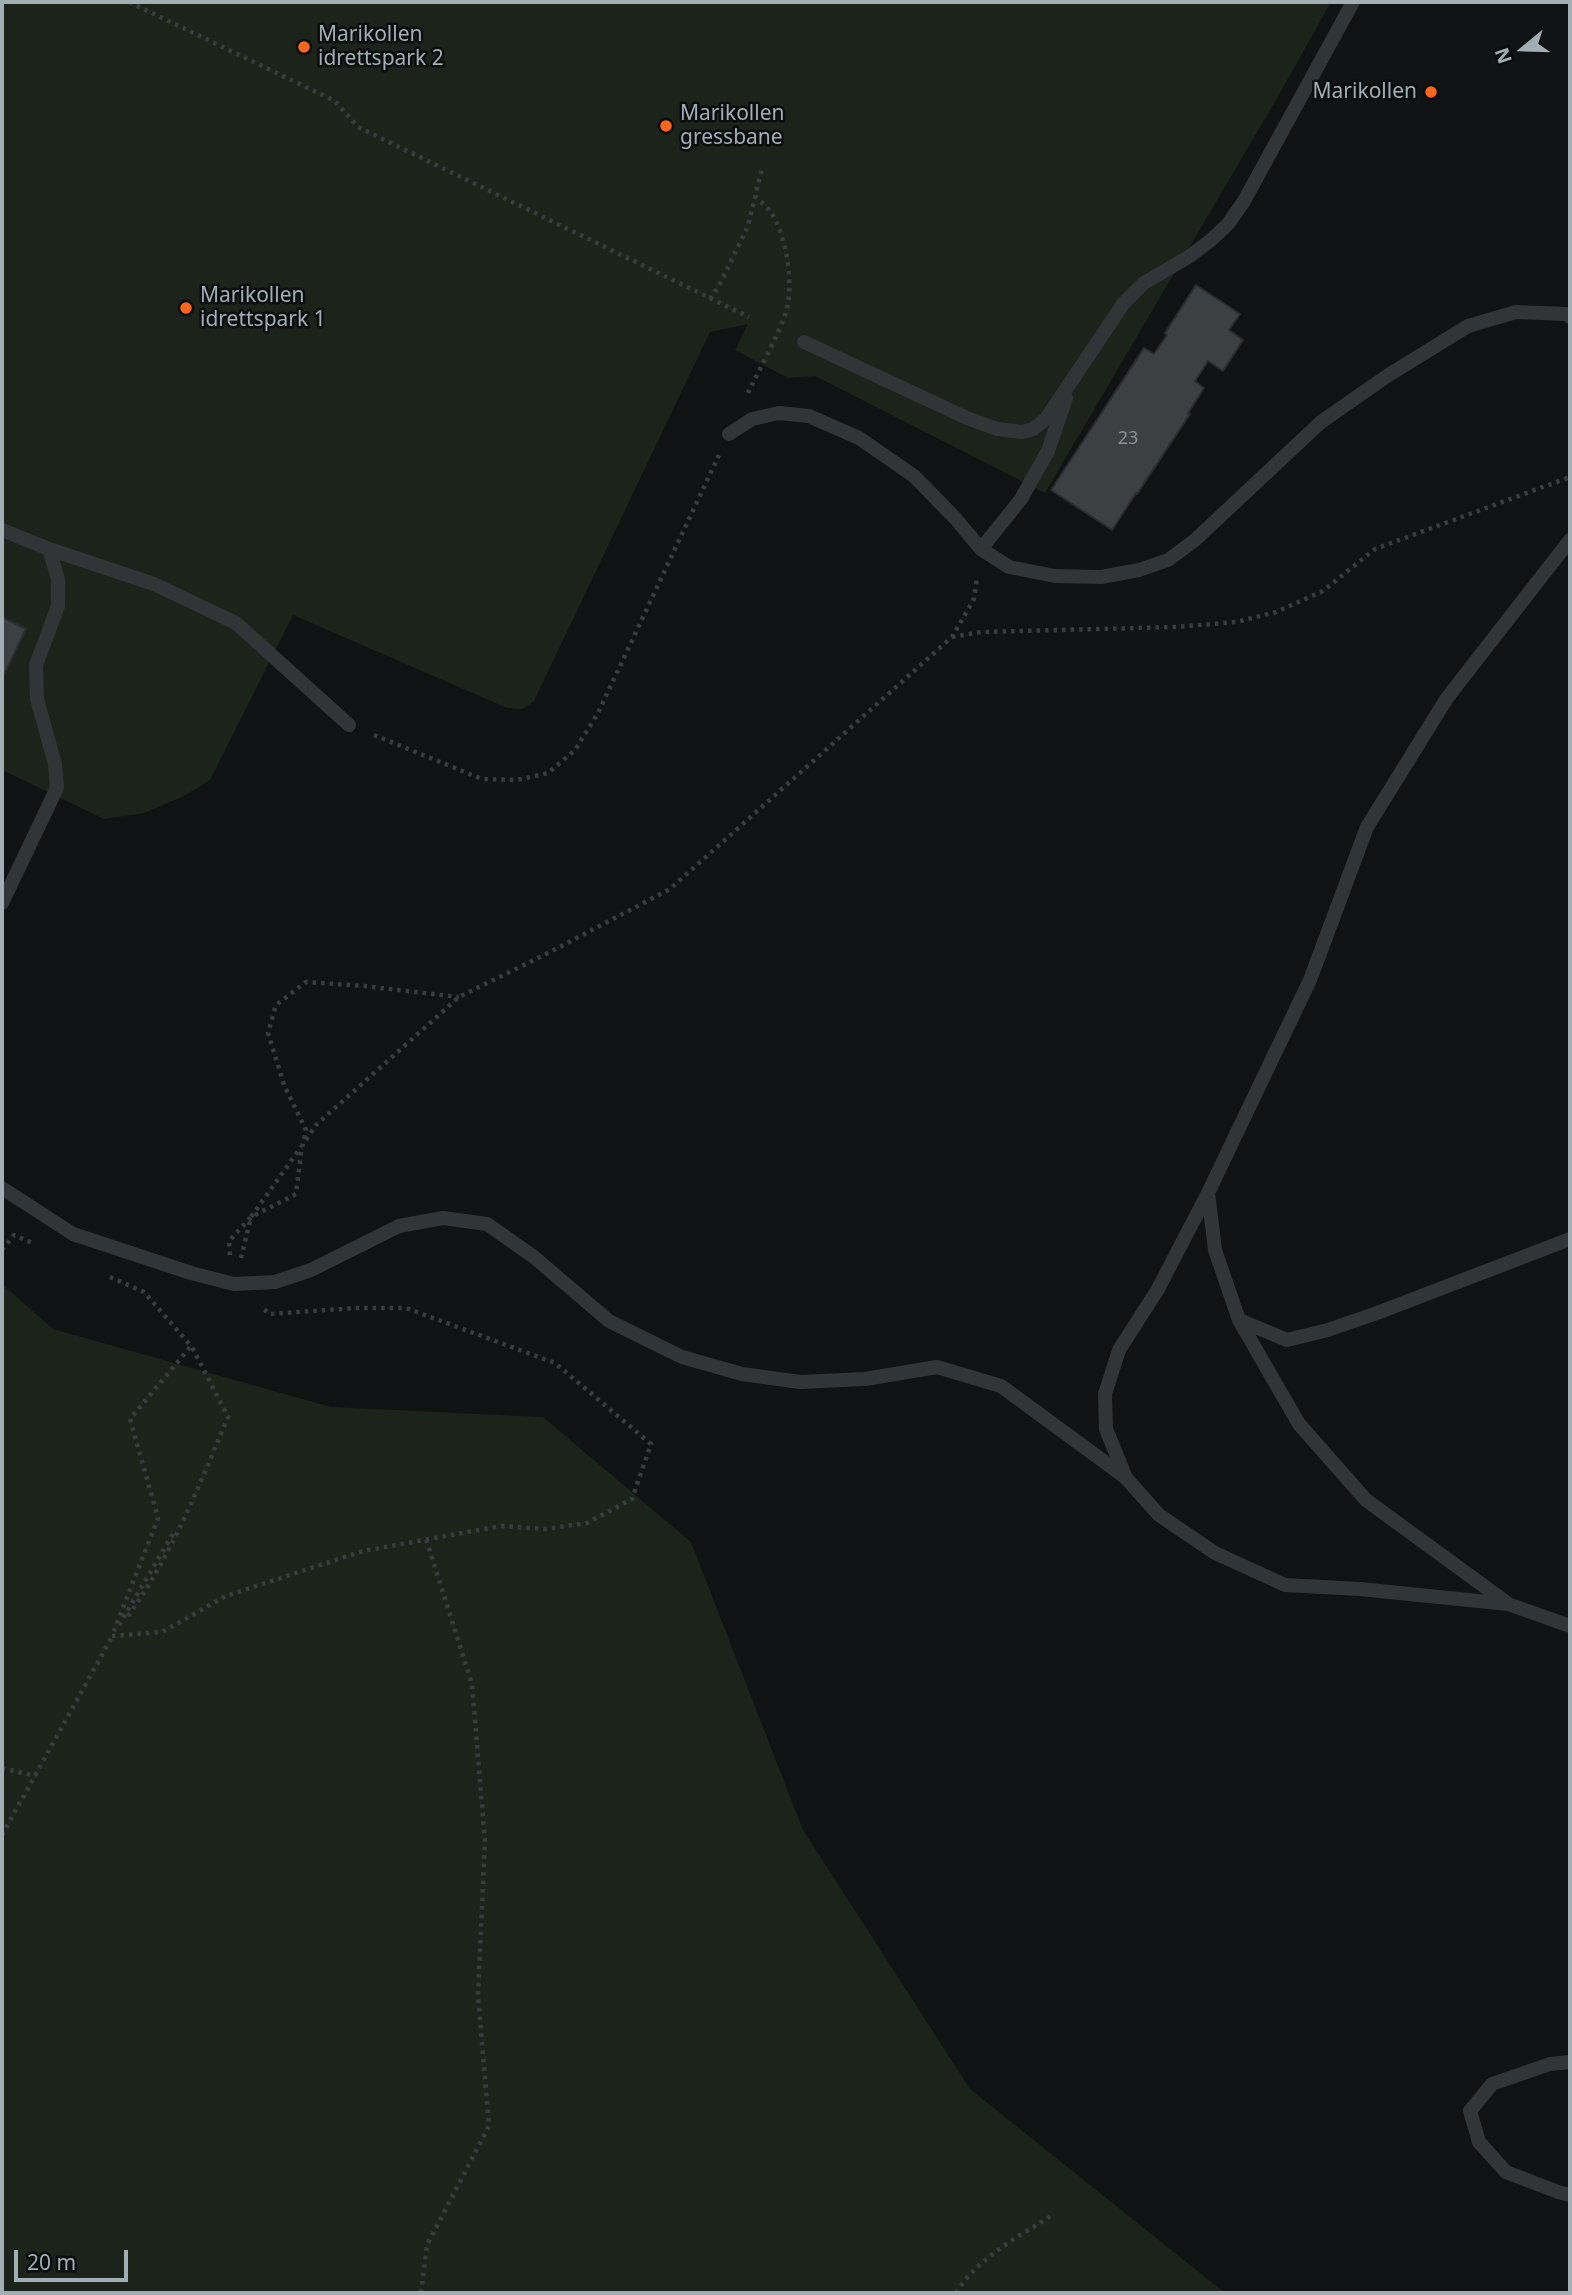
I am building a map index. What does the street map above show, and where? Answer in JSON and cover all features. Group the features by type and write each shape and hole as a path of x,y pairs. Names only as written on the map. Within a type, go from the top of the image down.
{"lane":[{"path":"804,342 967,418 1007,431 1022,432 1033,429 1045,419 1112,320 1144,283 1190,257 1228,224 1244,201 1353,2"},
{"path":"729,433 752,419 779,413 809,416 859,438 914,476 981,549 1009,567 1055,576 1101,577 1139,570 1168,560 1195,540 1321,422 1387,376 1468,326 1516,312 1566,314 1570,317"},
{"path":"981,549 1021,499 1048,451 1072,380"},
{"path":"2,530 49,550 154,584 236,623 349,725"},
{"path":"1126,1478 1106,1429 1105,1394 1119,1350 1158,1289 1208,1193 1310,980 1367,827 1447,698 1570,540"},
{"path":"2,903 57,788 55,764 37,699 36,664 58,606 58,579 49,550"},
{"path":"2,1188 73,1234 191,1273 234,1284 275,1282 312,1270 399,1226 443,1218 487,1224 534,1257 610,1321 682,1357 742,1374 800,1382 865,1379 937,1367 1001,1386 1126,1478 1159,1515 1215,1553 1285,1585 1360,1589 1508,1604 1570,1626"},
{"path":"1208,1193 1215,1250 1239,1321 1298,1424 1366,1500 1508,1604"},
{"path":"1239,1321 1287,1340 1328,1330 1570,1239"},
{"path":"1570,2062 1549,2064 1492,2084 1470,2111 1479,2142 1506,2172 1570,2195"}],"path":[{"path":"129,2 335,101 358,127 749,317"},
{"path":"710,299 748,226 762,168"},
{"path":"349,725 482,779 517,780 548,773 575,750 598,713 786,314 790,295 788,259 771,212 755,196"},
{"path":"952,637 981,632 1188,626 1236,622 1276,612 1323,591 1375,549 1570,477"},
{"path":"113,1636 162,1632 226,1596 363,1551 501,1526 544,1528 587,1523 632,1499 651,1444 555,1363 406,1308 356,1308 269,1314 234,1284 229,1241 251,1217 316,1125 459,996 670,890 952,637 974,599 981,549"},
{"path":"234,1284 251,1217 296,1194 306,1130 284,1085 268,1033 276,1004 306,982 459,996"},
{"path":"2,1250 14,1234 38,1245"},
{"path":"109,1277 144,1292 191,1346 228,1417 183,1525 142,1596 113,1636"},
{"path":"113,1636 158,1518 130,1419 191,1346"},
{"path":"2,1835 174,1532"},
{"path":"422,2293 427,2245 489,2126 478,1995 485,1841 472,1684 426,1539"},
{"path":"2,1768 36,1776"},
{"path":"956,2293 966,2278 992,2253 1051,2216"}],"shaded area":[{"path":"2,2 1331,2 1045,493 815,376 788,378 735,350 748,324 710,332 534,701 523,709 507,708 293,615 210,780 184,796 144,813 104,819 2,770"},
{"path":"2,1284 53,1329 331,1407 543,1417 691,1542 803,1830 970,2089 1225,2293 2,2293"}],"building":[{"path":"1196,285 1240,314 1229,330 1243,340 1223,371 1208,361 1195,381 1204,388 1188,413 1190,414 1112,530 1051,490 1144,348 1154,354"},
{"path":"2,617 26,629 2,679"}],"place":[{"name":"Marikollen idrettspark 2","path":"304,47"},
{"name":"Marikollen","path":"1431,92"},
{"name":"Marikollen gressbane","path":"666,126"},
{"name":"Marikollen idrettspark 1","path":"186,308"}]}
